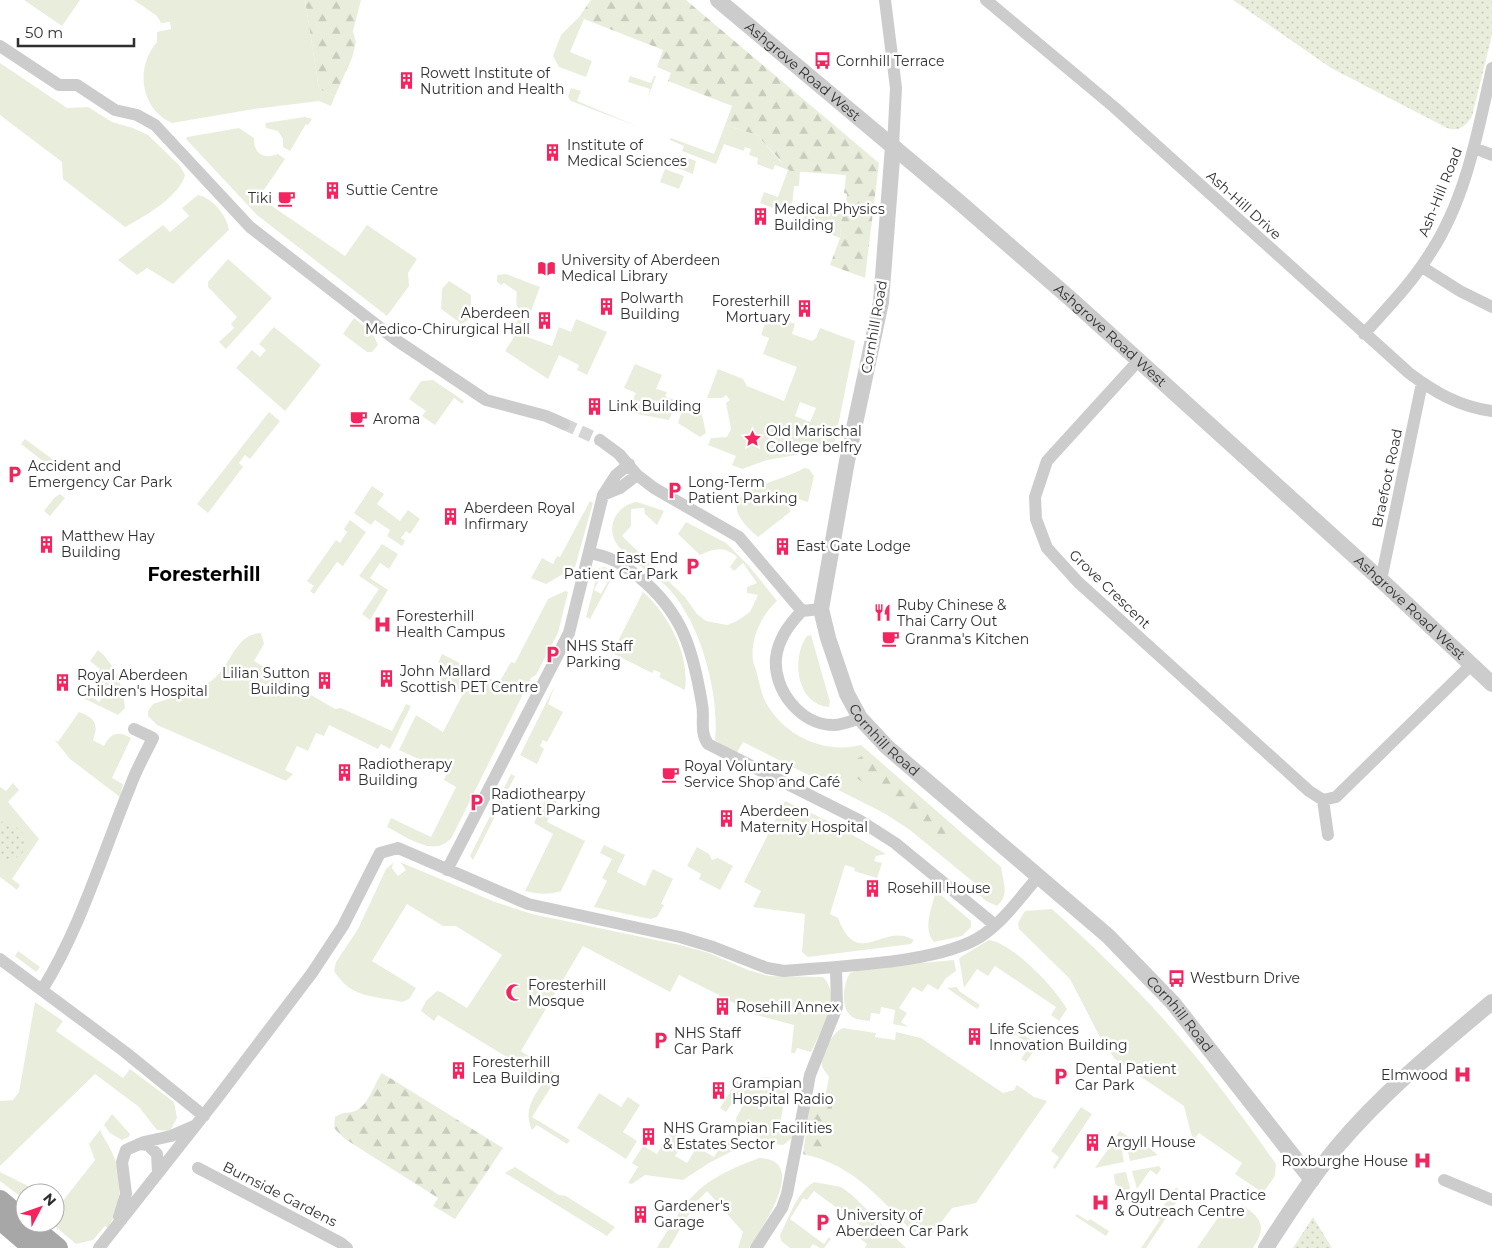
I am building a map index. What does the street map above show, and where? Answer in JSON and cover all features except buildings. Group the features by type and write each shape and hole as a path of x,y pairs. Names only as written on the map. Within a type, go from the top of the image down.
{"main road":[{"path":"0,1200 15,1213"},
{"path":"1,1224 33,1248"},
{"path":"40,1233 58,1248"}],"street":[{"name":"Ashgrove Road West","path":"718,0 958,200 1139,360 1381,580 1492,684"},
{"path":"885,0 896,88 893,146"},
{"name":"Ash-Hill Drive","path":"986,0 1114,107 1364,334 1422,383 1456,402 1492,411"},
{"path":"0,46 59,85 77,85 115,110 137,115 155,125 250,227 370,321 429,364 486,400 546,416 564,424"},
{"name":"Ash-Hill Road","path":"1364,334 1422,267 1446,225 1474,148 1492,68"},
{"name":"Cornhill Road","path":"893,146 881,302 847,461 821,609 839,673 860,718 887,747 1108,936 1173,1003 1312,1180"},
{"path":"1474,148 1492,155"},
{"path":"1422,267 1460,291 1492,307"},
{"name":"Grove Crescent","path":"1139,360 1047,461 1035,497 1036,519 1047,548 1078,582 1309,791 1323,800"},
{"name":"Braefoot Road","path":"1381,580 1422,383"},
{"path":"600,440 628,464 637,475 654,488 739,537 802,611"},
{"path":"447,870 568,633 603,495 616,475 628,464"},
{"path":"603,495 620,488 637,475"},
{"path":"589,553 612,558 657,592 683,629 693,656 703,707 703,737 708,744 859,820 894,843 995,925"},
{"path":"821,609 802,611 785,632 778,652 777,674 782,689 791,703 813,722 835,725 860,718"},
{"path":"1328,835 1323,800 1336,797 1472,664"},
{"path":"42,990 56,966 88,897 130,785 153,738 134,729"},
{"path":"99,1248 200,1120 334,941 380,853 398,848 528,904 680,937 713,947 767,968 784,970 836,967 904,959 954,948 974,941 995,925 1038,877"},
{"path":"0,959 125,1052 200,1120"},
{"path":"756,1248 782,1208 787,1194 810,1075 837,1008 836,967"},
{"path":"1266,1248 1337,1147 1373,1107 1417,1066 1492,1002"},
{"path":"111,1233 122,1210 126,1194 123,1155 126,1150 136,1144 171,1136 200,1120"},
{"path":"136,1144 143,1144 153,1149 159,1160 158,1173"},
{"name":"Burnside Gardens","path":"198,1168 341,1243 347,1248"},
{"path":"1444,1180 1492,1200"}],"green space":[{"path":"24,0 80,0 62,26"},
{"path":"134,0 305,0 319,89 335,96 331,106 319,101 254,109 172,123 161,117 153,108 147,98 144,87 146,63 150,52 157,42 157,32 171,29 170,22 161,23 157,16"},
{"path":"305,0 361,0 353,31 356,42 352,58 335,96 319,89"},
{"path":"591,0 686,0 879,163 865,278 830,265 840,238 843,201 846,201 847,194 844,193 846,175 790,171 757,135 725,125 732,106 668,81 671,73 657,67 663,50 579,17"},
{"path":"1233,0 1492,0 1492,35 1472,116 1461,128 1447,128 1331,68"},
{"path":"579,17 584,19 570,52 592,61 586,77 559,67 553,56 561,35"},
{"path":"0,63 67,108 88,107 112,122 148,135 180,166 185,175 182,183 160,205 125,227 63,179 62,162 0,115"},
{"path":"630,76 651,83 654,76 656,76 648,98 650,89 628,82"},
{"path":"571,88 581,91 577,101 639,127 571,101 568,97"},
{"path":"305,117 312,119 308,125 306,124 290,151 283,147 283,139 278,131 266,128 265,123"},
{"path":"725,125 757,135 781,162 800,170 799,186 794,186 792,206 789,206 787,213 760,203 764,192 778,197 788,170 775,165 773,170 757,164 758,158 749,155 751,149 745,147 744,151 724,144 716,164 682,151 684,146 670,140 671,138 714,154"},
{"path":"239,128 254,138 255,148 260,154 273,156 278,154 285,159 257,200 264,205 266,202 345,256 367,225 417,259 408,273 409,286 387,316 257,215 186,139 187,137"},
{"path":"680,155 696,161 693,174 675,167"},
{"path":"665,169 684,176 679,189 660,182"},
{"path":"198,195 209,200 218,208 229,230 173,284 147,268 137,275 118,260 163,225 170,232 189,216 182,208"},
{"path":"799,209 842,214 840,238 802,223 805,214"},
{"path":"228,259 272,298 226,349 219,342 234,328 231,324 237,317 208,287 208,282"},
{"path":"506,274 540,287 522,335 552,346 559,327 571,332 576,319 607,332 587,375 577,370 579,365 559,355 548,379 505,351 516,334 517,315 517,292 504,283 501,285 497,282 497,275"},
{"path":"449,281 471,295 471,318 460,326 459,322 441,309 442,289"},
{"path":"768,314 795,324 792,334 812,341 816,338 820,328 855,341 835,441 826,446 811,448 796,455 767,460 742,469 732,465 736,456 708,445 711,438 727,437 731,429 726,403 730,400 726,395 722,398 707,398 718,369 743,379 747,386 784,401 797,367 763,354 769,338 761,335","holes":["800,402 816,408 810,422 795,416"]},
{"path":"354,318 372,332 378,345 372,352 367,352 343,334"},
{"path":"274,327 321,365 285,411 236,368 252,350 260,357 266,350 259,344"},
{"path":"635,364 662,375 656,389 667,392 665,396 677,401 669,420 627,412 636,393 624,388"},
{"path":"433,380 464,401 462,404 454,398 435,425 422,416 426,411 409,399 421,381"},
{"path":"684,404 695,408 697,404 700,406 706,433 700,437 678,423"},
{"path":"269,412 280,421 250,459 245,455 239,463 243,467 208,513 197,504"},
{"path":"25,439 59,464 57,472 21,444"},
{"path":"804,468 809,469 814,476 808,502 794,498 789,505 790,512 758,537 742,521 737,509 739,499 748,492"},
{"path":"372,486 384,494 377,504 400,521 408,510 420,519 410,534 406,531 401,538 405,541 402,546 387,536 390,530 375,520 371,525 354,513"},
{"path":"60,494 65,498 50,516 44,511 54,498"},
{"path":"590,501 593,503 575,567 546,584 531,578 542,558 553,564 557,556 560,557"},
{"path":"637,502 664,511 657,525 645,514 644,508 631,509 631,526 622,536 685,597 697,614 706,621 727,625 750,612 758,595 747,593 747,587 757,583 743,563 734,571 730,567 737,557 733,553 719,549 700,555 678,534 686,522 726,543 749,566 777,601 762,620 753,644 753,662 766,703 774,715 795,734 820,745 847,747 861,745 1001,867 1005,893 997,906 986,901 976,892 980,887 910,830 884,813 743,742 736,754 715,740 714,700 710,678 697,635 676,598 664,584 624,552 615,541 613,535 612,528 616,516 625,507"},
{"path":"350,520 366,532 343,566 337,562 314,594 310,591 314,586 307,581 336,540 340,543 347,532 344,529"},
{"path":"382,544 398,554 389,569 380,563 370,578 388,590 370,620 362,614 379,589 359,576"},
{"path":"605,567 614,574 590,619 586,617 599,568","holes":["603,573 610,577 601,594 594,590"]},
{"path":"565,591 568,592 558,633 536,675 531,678 452,837 445,843 429,846 412,840 387,827 391,818 431,837 456,787 444,780 447,772 399,750 416,715 443,732 464,692 441,680 447,668 438,663 442,654 499,683 511,662 515,663 548,599"},
{"path":"643,592 661,612 676,636 684,663 685,690 659,677 661,673 654,670 652,673 612,653"},
{"path":"261,633 264,644 254,661 335,709 341,708 392,731 406,704 411,706 390,749 381,744 378,749 329,725 324,736 316,733 308,751 297,746 285,770 293,774 286,781 157,725 148,716 148,711 153,704 191,691 211,681 218,675 245,639"},
{"path":"811,635 830,702 829,707 818,704 809,698 803,689 800,679 799,656 807,636"},
{"path":"98,650 109,662 120,684 125,708 118,715 81,697 84,690 99,702 108,690 93,678 100,669 90,661"},
{"path":"555,685 548,704 563,712 547,742 543,740 540,746 544,749 537,764 520,755"},
{"path":"79,712 92,719 96,730 93,740 104,746 112,735 123,734 131,738 112,778 123,784 120,797 70,759 54,739 58,742"},
{"path":"866,753 954,831 948,836 938,834 855,777 852,770 854,761"},
{"path":"511,774 515,776 473,860 470,856"},
{"path":"13,783 19,790 8,802 39,839 12,879 20,885 17,890 0,877 0,787 6,791"},
{"path":"550,790 560,795 547,822 585,841 561,891 548,894 534,893 525,891 553,834 534,823"},
{"path":"785,801 826,820 886,854 876,856 874,861 882,863 877,878 854,871 855,868 845,865 830,914 838,918 846,933 854,941 863,943 892,936 903,936 914,940 911,944 808,957 802,952 805,914 753,907 761,891 744,882"},
{"path":"0,810 3,820 1,827 13,825 24,837 24,850 21,855 15,858 0,857"},
{"path":"604,845 625,855 617,872 645,886 653,869 673,879 661,904 664,905 657,917 650,919 594,907 607,881 602,878 612,859 600,853"},
{"path":"697,847 709,854 712,860 718,858 733,866 720,890 699,879 701,874 687,866"},
{"path":"400,862 495,902 532,914 680,945 709,953 748,970 769,976 823,977 829,985 831,994 828,1014 811,1052 797,1048 795,1053 791,1053 794,1025 756,1015 724,998 722,1000 718,998 719,995 679,975 670,992 583,946 521,1051 542,1065 530,1079 525,1077 528,1070 438,1015 434,1021 421,1011 426,1001 437,991 467,1008 502,955 456,926 443,926 407,904 372,961 416,988 409,999 402,1002 356,991 348,987 334,971 336,962 358,929 386,869 393,863 392,868 398,876 406,870"},
{"path":"936,891 971,921 971,927 962,936 934,942 930,937 928,924"},
{"path":"1052,909 1095,949 1158,1013 1197,1058 1238,1112 1276,1164 1275,1176 1263,1193 1235,1174 1242,1163 1199,1133 1193,1141 1184,1106 1115,1059 1102,1041 1070,979 1019,929 1018,923 1025,911"},
{"path":"989,940 999,943 1022,958 1044,979 1067,1009 1059,1021 1051,1015 1056,1007 995,966 988,976 977,969 964,988 959,958"},
{"path":"18,951 40,967 36,972 15,956"},
{"path":"954,960 956,971 946,978 938,990 928,984 922,992 913,987 899,1008 907,1013 901,1022 909,1027 893,1024 895,1010 881,1007 880,1014 871,1013 870,1021 854,1018 846,1009 844,990 850,973 866,968"},
{"path":"957,987 959,991 980,1005 977,1009 947,988"},
{"path":"35,1002 63,1021 56,1031 123,1078 130,1069 174,1102 177,1118 170,1131 157,1130 139,1107 95,1074 0,1166 0,1101 13,1100 19,1092"},
{"path":"1004,1021 1038,1045 1026,1062 1021,1059 1031,1045 1001,1025"},
{"path":"843,1028 876,1033 875,1037 895,1040 896,1032 921,1038 1003,1093 1014,1090 1017,1085 1034,1097 1047,1101 976,1203 952,1208 933,1233 922,1225 914,1233 864,1184 837,1166 803,1154 816,1095 826,1092 829,1077 822,1066 823,1056 831,1039"},
{"path":"551,1071 558,1076 532,1117 570,1140 567,1144 537,1125 532,1130 529,1122 530,1106 533,1099"},
{"path":"382,1073 503,1148 455,1219 433,1206 438,1198 345,1139 334,1128 335,1117 357,1110 365,1103"},
{"path":"767,1077 788,1081 779,1129 793,1131 792,1138 783,1145 767,1143 737,1125 736,1118 744,1104 735,1099 726,1112 720,1108 737,1081 752,1091 758,1078"},
{"path":"824,1092 834,1094 829,1143 820,1158 803,1154 810,1101"},
{"path":"599,1093 621,1107 628,1097 640,1105 623,1132 637,1141 626,1159 577,1128"},
{"path":"1081,1107 1092,1114 1055,1169 1053,1167 1059,1157 1051,1151"},
{"path":"112,1114 130,1134 129,1137 122,1140 110,1133 104,1125"},
{"path":"100,1130 113,1154 117,1166 119,1175 118,1202 108,1228 105,1226 93,1240 76,1244 63,1233 65,1233 65,1198 95,1160 89,1144"},
{"path":"672,1130 686,1139 675,1156 687,1163 697,1147 714,1157 725,1139 738,1148 709,1163 683,1180 645,1175 632,1184 628,1183 638,1167 632,1163 643,1146 657,1154"},
{"path":"1120,1131 1142,1146 1144,1144 1158,1155 1130,1161 1126,1143 1116,1136"},
{"path":"1111,1145 1121,1146 1124,1162 1095,1168"},
{"path":"759,1158 774,1161 781,1170 782,1182 771,1211 749,1248 738,1248 743,1232 707,1191 696,1202 669,1248 657,1248 678,1214 698,1191 722,1174"},
{"path":"1159,1166 1161,1169 1157,1175 1150,1170 1137,1189 1132,1171"},
{"path":"515,1167 615,1227 607,1236 505,1173"},
{"path":"0,1172 22,1183 15,1183 15,1192 0,1181"},
{"path":"1126,1172 1130,1188 1127,1193 1115,1184 1114,1174"},
{"path":"814,1182 841,1187 852,1195 906,1248 865,1248 867,1244 858,1237 864,1228 814,1191 807,1200 803,1198 790,1219 824,1244 829,1237 831,1239 824,1248 813,1244 810,1248 790,1248 781,1241 780,1235 798,1199"},
{"path":"1176,1187 1182,1194 1146,1248 1141,1248 1160,1220 1156,1217"},
{"path":"1242,1205 1254,1214 1260,1224 1260,1234 1253,1248 1197,1248 1226,1206 1236,1213"},
{"path":"1077,1214 1088,1221 1090,1219 1109,1231 1106,1236 1075,1216"},
{"path":"1313,1217 1332,1248 1293,1248"}],"tunnel":[{"path":"564,424 600,440"}],"place":[{"name":"Cornhill Terrace","path":"822,61"},
{"name":"Rowett Institute of Nutrition and Health","path":"406,81"},
{"name":"Institute of Medical Sciences","path":"553,153"},
{"name":"Suttie Centre","path":"332,190"},
{"name":"Tiki","path":"286,198"},
{"name":"Medical Physics Building","path":"760,217"},
{"name":"University of Aberdeen Medical Library","path":"547,268"},
{"name":"Polwarth Building","path":"606,306"},
{"name":"Foresterhill Mortuary","path":"804,309"},
{"name":"Aberdeen Medico-Chirurgical Hall","path":"544,321"},
{"name":"Link Building","path":"594,406"},
{"name":"Aroma","path":"359,419"},
{"name":"Old Marischal College belfry","path":"752,439"},
{"name":"Accident and Emergency Car Park","path":"14,474"},
{"name":"Long-Term Patient Parking","path":"674,490"},
{"name":"Aberdeen Royal Infirmary","path":"450,516"},
{"name":"Matthew Hay Building","path":"47,544"},
{"name":"East Gate Lodge","path":"782,546"},
{"name":"East End Patient Car Park","path":"692,566"},
{"name":"Ruby Chinese & Thai Carry Out","path":"883,613"},
{"name":"Foresterhill Health Campus","path":"382,624"},
{"name":"Granma's Kitchen","path":"891,639"},
{"name":"NHS Staff Parking","path":"552,654"},
{"name":"John Mallard Scottish PET Centre","path":"386,679"},
{"name":"Lilian Sutton Building","path":"324,681"},
{"name":"Royal Aberdeen Children's Hospital","path":"63,683"},
{"name":"Radiotherapy Building","path":"344,772"},
{"name":"Royal Voluntary Service Shop and Café","path":"670,774"},
{"name":"Radiothearpy Patient Parking","path":"477,802"},
{"name":"Aberdeen Maternity Hospital","path":"726,819"},
{"name":"Rosehill House","path":"873,888"},
{"name":"Westburn Drive","path":"1176,978"},
{"name":"Foresterhill Mosque","path":"514,993"},
{"name":"Rosehill Annex","path":"722,1007"},
{"name":"Life Sciences Innovation Building","path":"975,1037"},
{"name":"NHS Staff Car Park","path":"660,1041"},
{"name":"Foresterhill Lea Building","path":"458,1070"},
{"name":"Elmwood","path":"1462,1075"},
{"name":"Dental Patient Car Park","path":"1061,1077"},
{"name":"Grampian Hospital Radio","path":"718,1091"},
{"name":"NHS Grampian Facilities & Estates Sector","path":"649,1136"},
{"name":"Argyll House","path":"1093,1142"},
{"name":"Roxburghe House","path":"1422,1161"},
{"name":"Argyll Dental Practice & Outreach Centre","path":"1101,1203"},
{"name":"Gardener's Garage","path":"640,1214"},
{"name":"University of Aberdeen Car Park","path":"822,1223"}],"district":[{"name":"Foresterhill","path":"204,574"}]}
